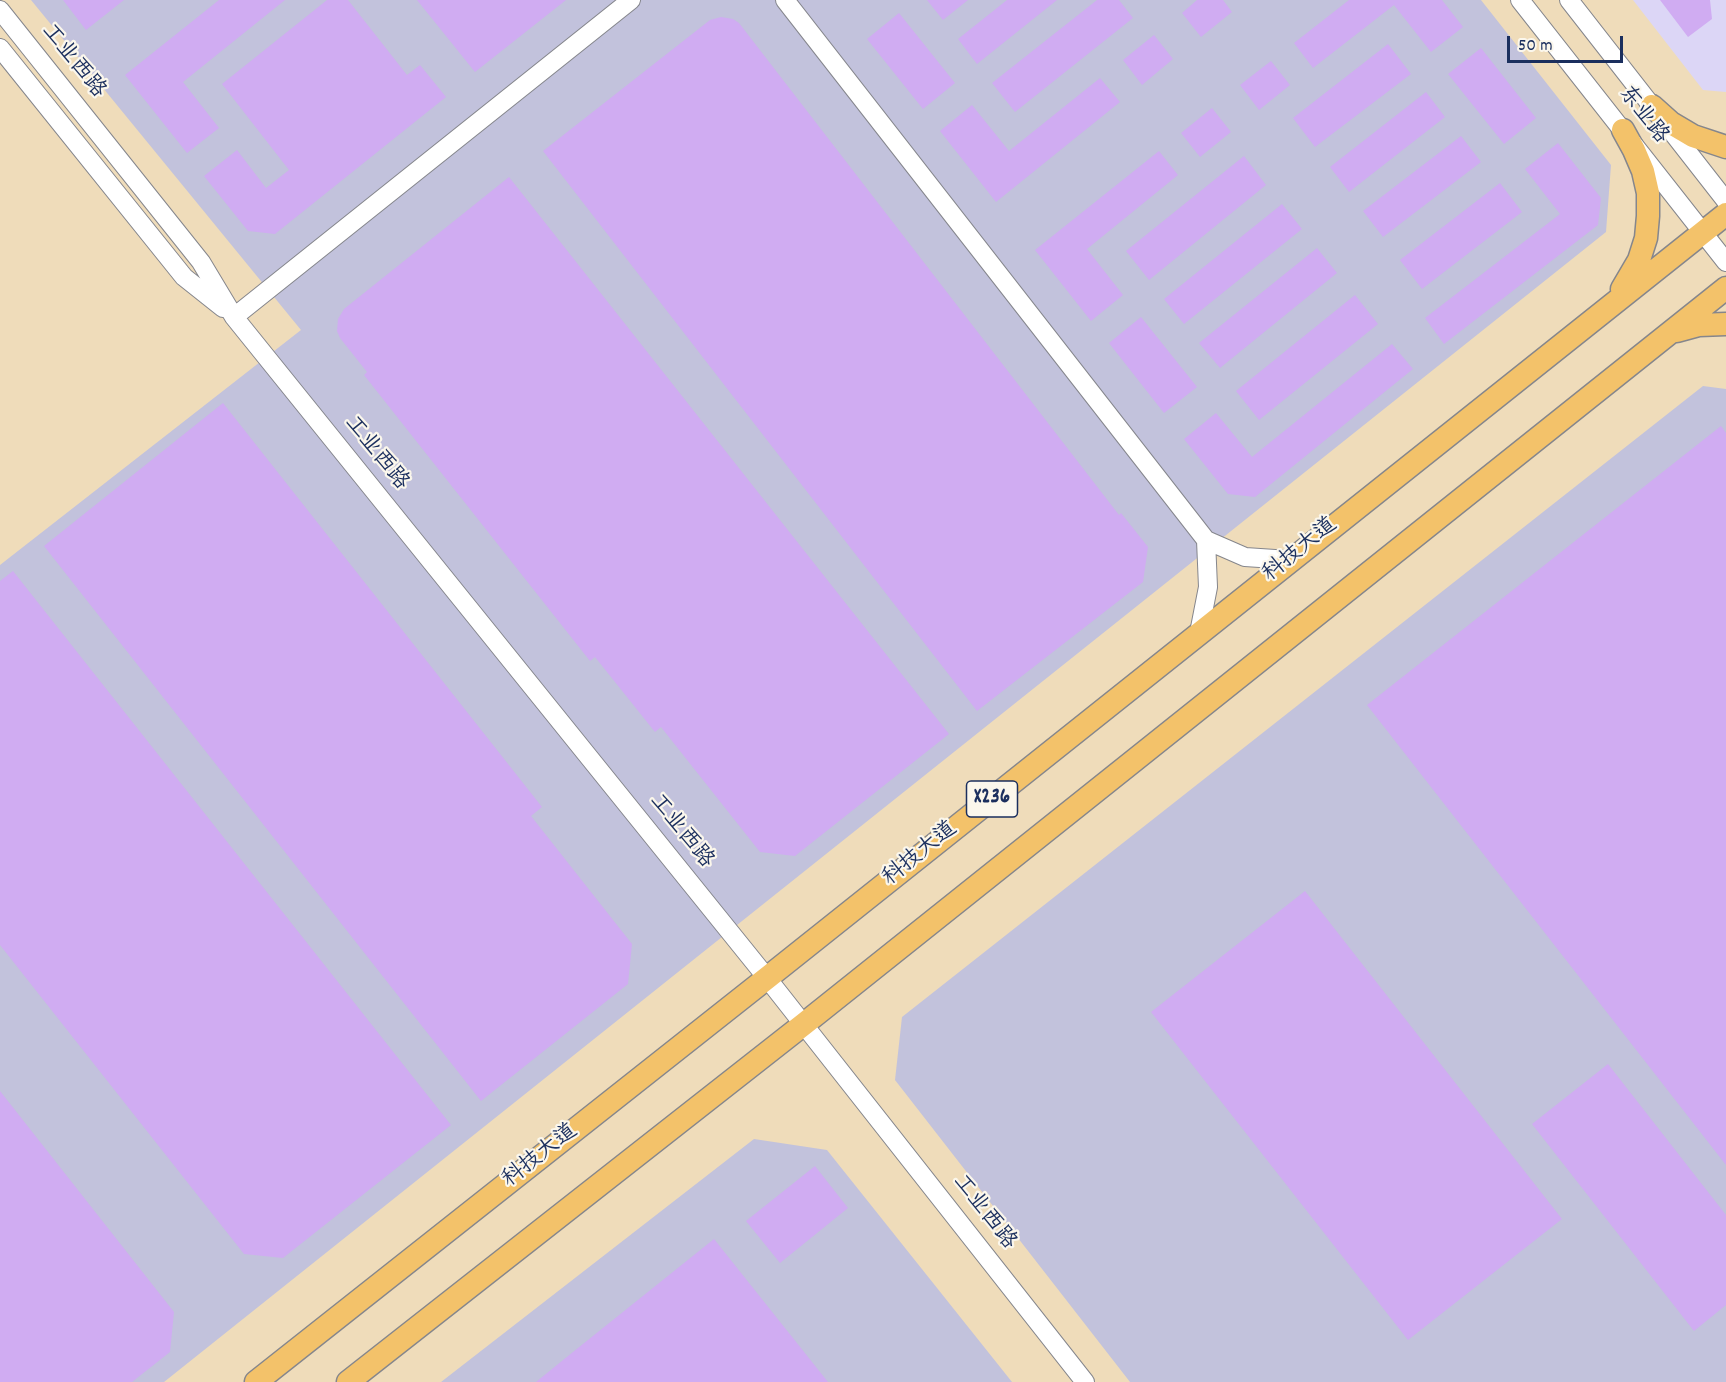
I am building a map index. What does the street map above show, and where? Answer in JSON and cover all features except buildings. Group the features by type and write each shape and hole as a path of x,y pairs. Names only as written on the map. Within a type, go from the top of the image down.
{"main road":[{"path":"1652,106 1671,123 1693,136 1726,147"},
{"path":"1598,314 1615,299 1628,280 1639,260 1646,238 1648,193 1643,171 1623,130"},
{"name":"科技大道","path":"256,1382 1726,214"},
{"name":"X236","path":"348,1382 804,1024 1726,288"},
{"path":"1662,339 1680,330 1699,325 1726,324"}],"street":[{"path":"234,317 631,0"},
{"path":"785,0 1206,540 1245,556 1290,560"},
{"name":"东业路","path":"1520,0 1726,262"},
{"name":"东业路","path":"1569,0 1726,201"},
{"name":"工业西路","path":"0,10 201,262 234,317 804,1024 1085,1382"},
{"name":"工业西路","path":"0,48 184,276 234,317"},
{"path":"1199,633 1208,587 1206,540"}],"shaded area":[{"path":"31,0 1481,0 1611,165 1606,232 164,1382 0,1382 0,565 301,330"},
{"path":"1633,0 1726,0 1726,92 1703,90"},
{"path":"1703,386 1726,389 1726,1382 1130,1382 895,1080 902,1017"},
{"path":"754,1139 827,1150 1012,1382 441,1382"}]}
